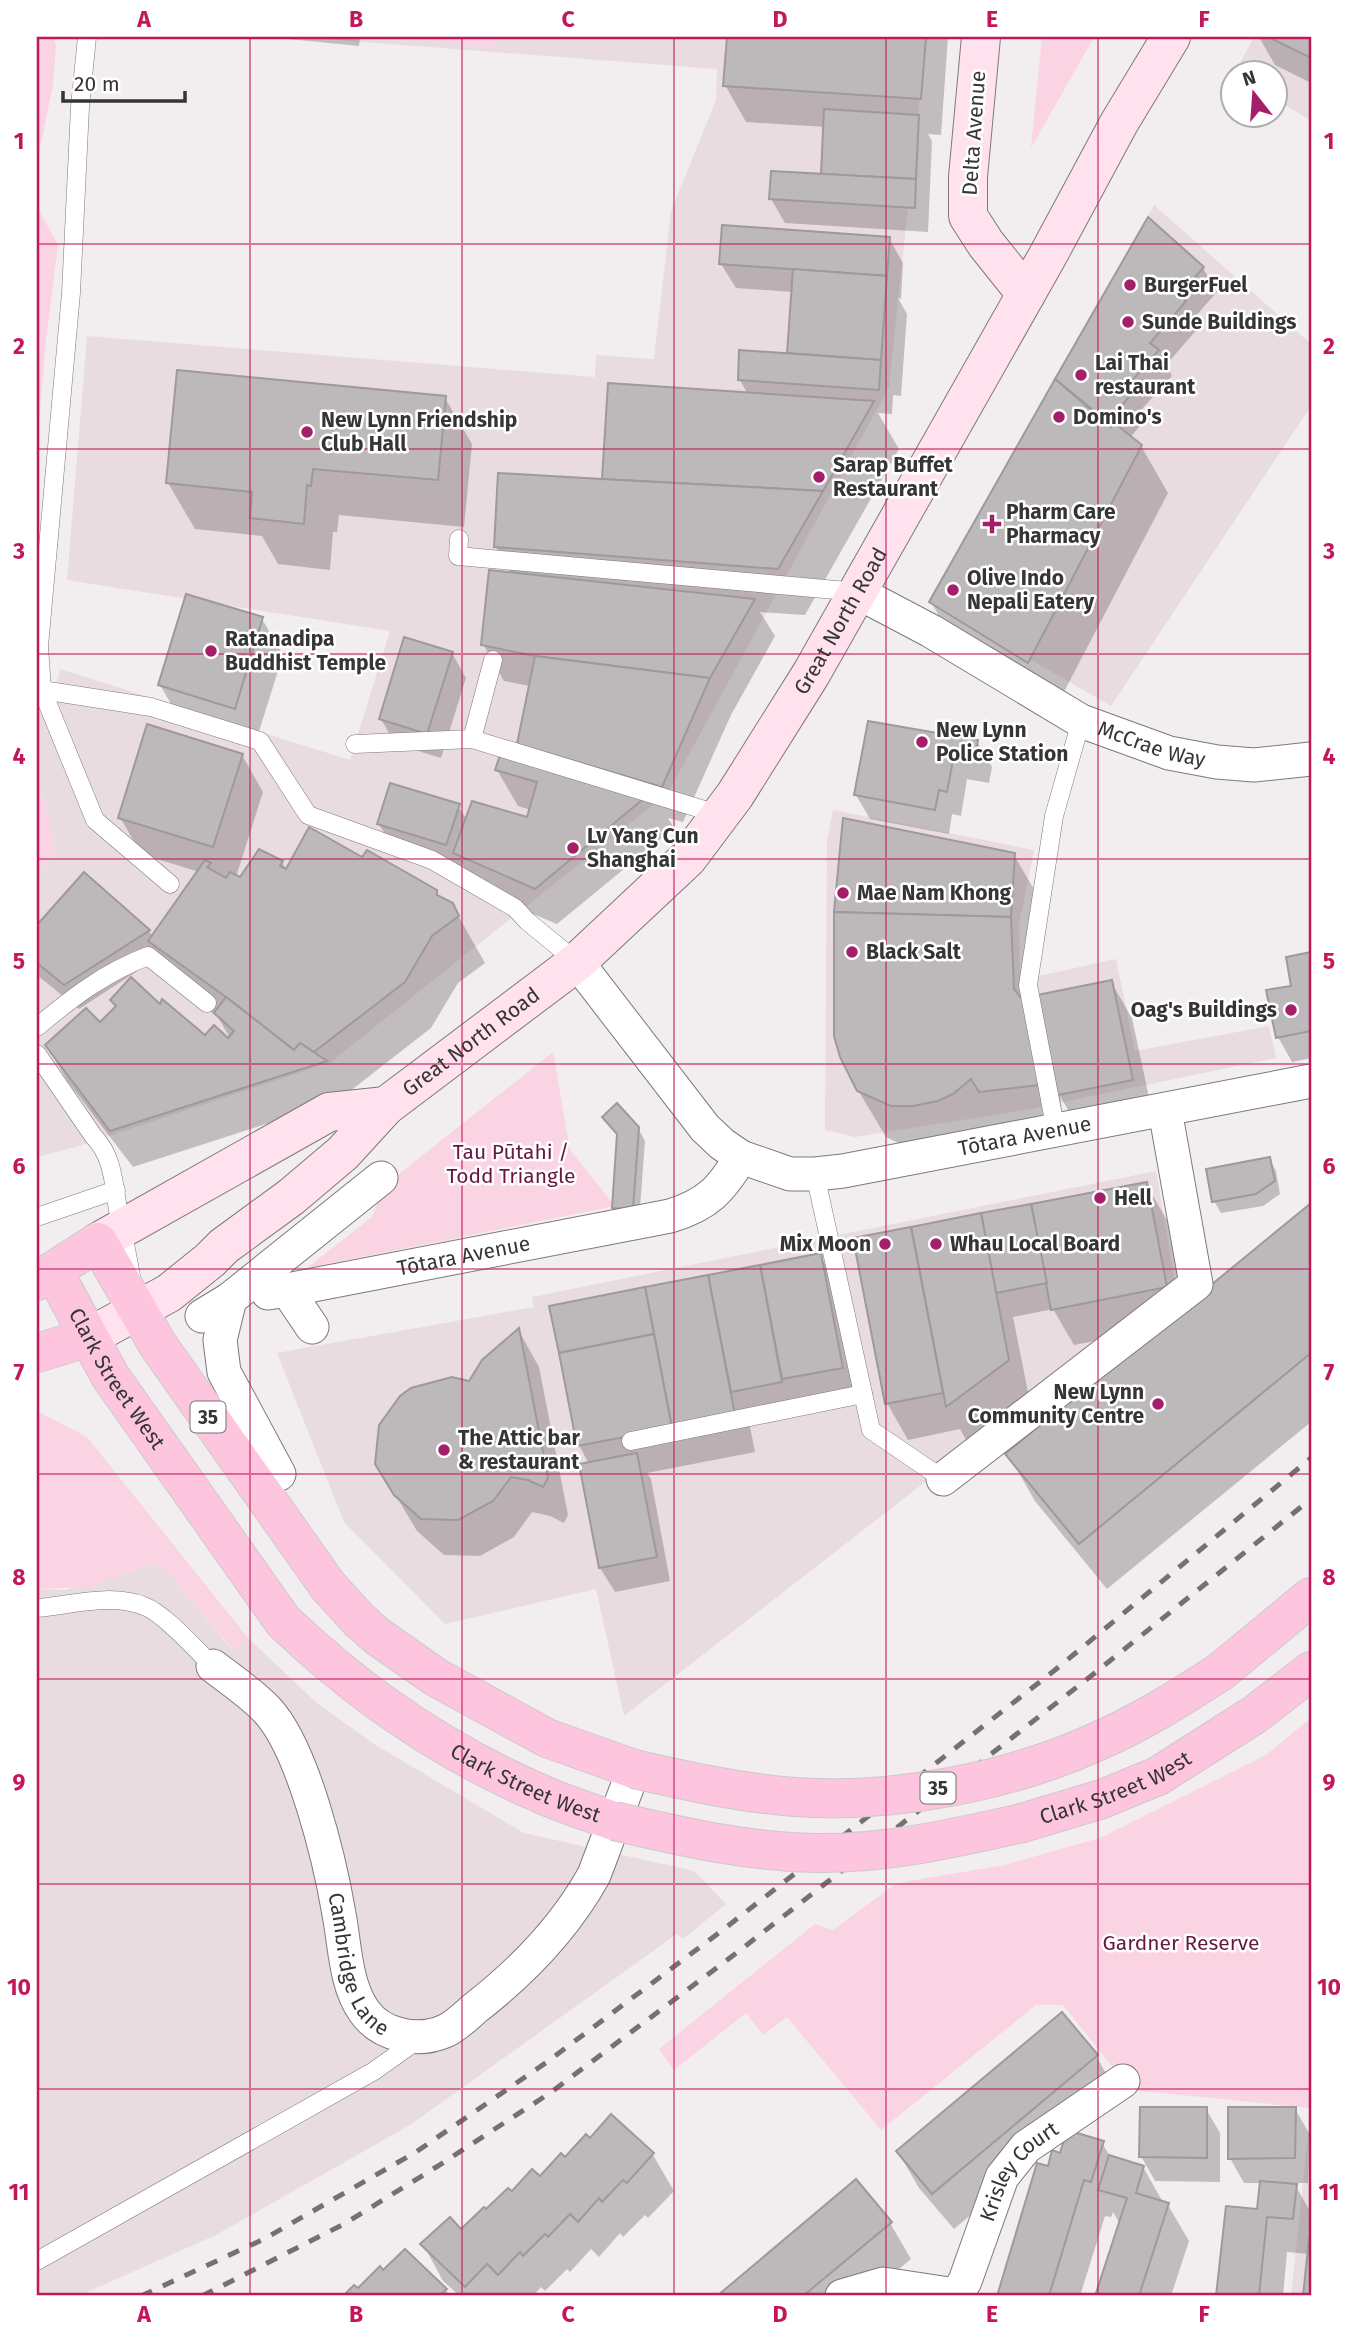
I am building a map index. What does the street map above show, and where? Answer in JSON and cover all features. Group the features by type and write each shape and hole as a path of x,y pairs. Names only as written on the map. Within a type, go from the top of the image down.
{"main road":[{"name":"Delta Avenue","path":"981,37 968,177 968,216 986,244 1026,294"},
{"name":"Great North Road","path":"37,1353 89,1336 169,1293 343,1153 386,1105 577,962 687,859 721,815 775,734 859,593 1119,122 1171,37"},
{"name":"Great North Road","path":"46,1277 110,1235 329,1112 386,1105"},
{"name":"35","path":"110,1235 138,1310 171,1364 328,1586 359,1620 437,1678 554,1741 634,1769 707,1786 798,1797 859,1797 917,1792 1013,1771 1094,1743 1150,1716 1220,1672 1311,1597"},
{"name":"Clark Street West","path":"46,1277 89,1336 118,1388 283,1621 317,1654 373,1697 487,1769 540,1794 614,1821 758,1850 858,1852 921,1845 1022,1823 1102,1798 1158,1776 1254,1715 1311,1671"}],"street":[{"name":"McCrae Way","path":"859,593 931,631 1081,721 1169,753 1217,762 1254,765 1311,759"},
{"name":"Tōtara Avenue","path":"577,962 705,1128 741,1157 790,1174 815,1174 1056,1131 1311,1081"},
{"path":"943,1479 1196,1284 1165,1110"},
{"name":"Tōtara Avenue","path":"227,1291 287,1290 670,1216 703,1203 716,1193 741,1157"},
{"path":"202,1316 227,1291 381,1178"},
{"path":"287,1290 312,1327"},
{"path":"227,1291 219,1340 224,1371 279,1474"},
{"name":"Cambridge Lane","path":"213,1666 267,1710 286,1737 307,1791 330,1870 353,1992 377,2025 401,2036 422,2037 446,2031 541,1951 594,1875 634,1769"},
{"name":"Krisley Court","path":"956,2295 965,2281 1002,2177 1026,2147 1123,2081"},
{"path":"842,2296 883,2284 956,2295"}],"lane":[{"path":"87,37 80,107 71,293 39,646 42,690 95,820 170,884"},
{"path":"459,539 458,556 859,593"},
{"path":"472,738 493,660"},
{"path":"42,690 151,707 260,741 308,815 432,860 515,908 577,962"},
{"path":"1056,1131 1028,985 1054,816 1081,721"},
{"path":"355,744 472,738 721,815"},
{"path":"37,1027 71,999 119,967 148,956 207,1003"},
{"path":"37,1054 101,1144 116,1190 110,1235"},
{"path":"815,1174 871,1430 943,1479"},
{"path":"37,1217 116,1190"},
{"path":"631,1441 863,1394"},
{"path":"37,1608 110,1600 145,1606 213,1666"},
{"path":"37,2261 374,2071 422,2037"}],"shaded area":[{"path":"297,37 926,37 889,387 668,793 331,1062 79,1146 37,1157 37,877 55,847 37,774 37,705 53,702 60,669 350,760 390,631 67,580 87,336 595,377 596,355 654,359 671,211 716,100 717,69"},
{"path":"1254,37 1311,37 1311,121 1288,107 1288,60 1242,60"},
{"path":"1154,205 1311,344 1311,406 1111,706 929,601"},
{"path":"833,810 1034,850 1019,924 1020,980 1116,959 1135,1051 1269,1026 1276,1058 1030,1109 855,1137 825,1130 827,840"},
{"path":"1156,1171 1176,1287 624,1716 596,1589 445,1624 344,1522 277,1353 534,1307 532,1297"},
{"path":"147,1565 160,1567 171,1575 232,1650 248,1638 318,1704 374,1744 524,1833 694,1871 726,1904 683,1939 677,1934 410,2125 216,2235 78,2296 37,2296 37,1589 65,1590 125,1574"},
{"path":"1311,2108 1311,2296 1291,2296"}],"green space":[{"path":"37,37 53,37 56,45 53,85 37,162"},
{"path":"376,37 496,37 495,47"},
{"path":"1042,37 1094,37 1031,148"},
{"path":"37,207 58,245 46,339 37,447"},
{"path":"37,774 55,847 37,877"},
{"name":"Tau Pūtahi / Todd Triangle","path":"553,1052 570,1150 615,1206 307,1268 372,1217 385,1185"},
{"path":"37,1411 87,1437 248,1638 233,1650 171,1575 160,1567 147,1565 89,1587 37,1589"},
{"name":"Gardner Reserve","path":"1311,1718 1311,2108 1131,2090 1063,2005 1036,2005 881,2130 787,2017 763,2035 746,2013 674,2070 659,2049 815,1924 833,1930 897,1883 1005,1865 1100,1838 1266,1755"}],"building":[{"path":"727,37 926,37 921,99 723,86"},
{"path":"1268,37 1311,37 1311,58"},
{"path":"824,109 919,115 916,179 821,174"},
{"path":"771,171 916,179 915,208 769,199"},
{"name":"Sunde Buildings","path":"1148,217 1204,267 1179,295 1186,301 1150,343 1159,350 1127,386 1134,391 1108,422 1055,379"},
{"path":"722,225 890,237 887,276 719,264"},
{"path":"793,269 887,276 881,360 787,353"},
{"path":"739,350 881,360 879,390 738,380"},
{"name":"New Lynn Friendship Club Hall","path":"177,370 446,396 438,480 313,469 311,486 307,485 304,524 250,518 252,492 166,483"},
{"path":"1055,379 1111,427 1113,422 1142,445 1028,663 929,602"},
{"path":"608,383 874,401 823,491 602,479"},
{"path":"498,473 823,491 778,569 494,547"},
{"path":"489,570 755,599 710,678 535,656 481,645"},
{"name":"Ratanadipa Buddhist Temple","path":"186,594 263,617 235,709 158,685"},
{"path":"404,637 453,652 427,734 379,719"},
{"path":"535,656 710,678 662,787 517,744"},
{"path":"868,721 978,740 975,759 954,755 947,792 939,790 935,810 854,795"},
{"path":"147,724 243,754 213,847 118,818"},
{"path":"503,746 654,790 535,889 453,853 472,801 527,817 537,782 495,770"},
{"path":"390,783 460,804 446,845 377,824"},
{"path":"843,818 1015,853 1011,917 834,912"},
{"path":"309,827 362,857 367,850 437,890 437,895 453,903 459,916 432,936 405,982 314,1052 300,1043 294,1050 148,941 205,860 211,863 207,867 226,878 230,872 240,877 259,849 283,861 280,866 286,869"},
{"path":"84,872 150,930 64,985 37,963 37,925"},
{"path":"834,912 1011,917 1014,989 1028,1006 1039,1085 979,1092 971,1079 953,1094 938,1101 913,1106 891,1106 857,1091 840,1057 834,1036"},
{"name":"Oag's Buildings","path":"1311,952 1311,1031 1276,1038 1266,990 1291,986 1286,957"},
{"path":"131,977 160,1004 162,999 205,1035 214,1025 228,1038 234,1031 214,1013 226,997 294,1050 300,1043 327,1061 110,1131 45,1045 86,1008 100,1022 116,1006 110,1000"},
{"path":"1112,980 1133,1080 1058,1095 1037,995"},
{"path":"617,1103 639,1127 633,1209 612,1208 617,1134 602,1117"},
{"path":"1270,1157 1275,1181 1256,1194 1212,1202 1206,1169"},
{"path":"1147,1182 1167,1287 1051,1310 1031,1204"},
{"name":"New Lynn Community Centre","path":"1311,1203 1311,1353 1079,1544 1005,1454"},
{"path":"1031,1204 1047,1283 996,1293 981,1213"},
{"path":"981,1213 1009,1360 946,1407 911,1227"},
{"path":"911,1227 943,1393 885,1404 853,1238"},
{"path":"821,1253 843,1368 782,1379 760,1265"},
{"path":"760,1265 782,1382 731,1392 708,1275"},
{"path":"708,1275 735,1415 672,1428 645,1287"},
{"path":"645,1287 654,1334 559,1353 549,1306"},
{"path":"519,1328 548,1478 543,1487 528,1480 511,1477 493,1501 458,1520 421,1519 394,1495 375,1464 379,1425 400,1396 411,1388 452,1377 469,1381 482,1360"},
{"path":"654,1334 672,1428 577,1446 559,1353"},
{"path":"637,1453 657,1557 599,1568 579,1464"},
{"path":"1062,2012 1098,2055 932,2194 896,2151"},
{"path":"1140,2107 1207,2107 1207,2158 1139,2157"},
{"path":"1228,2107 1296,2107 1295,2158 1228,2159"},
{"path":"611,2114 654,2153 627,2183 623,2180 602,2202 599,2198 578,2222 570,2214 548,2237 545,2234 523,2256 520,2252 498,2275 487,2264 465,2287 420,2244 450,2217 461,2229 508,2188 512,2191 532,2169 540,2176 561,2153 565,2157 586,2134 590,2138"},
{"path":"1067,2130 1104,2141 1091,2182 1084,2180 1049,2296 997,2296 1037,2163 1048,2166 1052,2150 1060,2153"},
{"path":"1109,2155 1144,2166 1136,2193 1169,2203 1139,2296 1095,2296 1127,2198 1098,2190"},
{"path":"856,2179 892,2222 803,2296 717,2296"},
{"path":"1260,2181 1297,2184 1293,2219 1267,2217 1259,2296 1216,2296 1226,2206 1257,2209"},
{"path":"1309,2239 1311,2296 1303,2296"},
{"path":"405,2249 447,2289 439,2296 343,2296 354,2285 358,2288 380,2266 383,2270"}],"railway":[{"path":"141,2296 264,2239 416,2152 547,2062 724,1929 1055,1670 1311,1458"},
{"path":"202,2296 344,2224 550,2093 739,1951 1091,1676 1311,1499"}],"place":[{"name":"BurgerFuel","path":"1130,285"},
{"name":"Sunde Buildings","path":"1128,322"},
{"name":"Lai Thai restaurant","path":"1081,375"},
{"name":"Domino's","path":"1059,417"},
{"name":"New Lynn Friendship Club Hall","path":"307,432"},
{"name":"Sarap Buffet Restaurant","path":"819,477"},
{"name":"Pharm Care Pharmacy","path":"992,524"},
{"name":"Olive Indo Nepali Eatery","path":"953,590"},
{"name":"Ratanadipa Buddhist Temple","path":"211,651"},
{"name":"New Lynn Police Station","path":"922,742"},
{"name":"Lv Yang Cun Shanghai","path":"573,848"},
{"name":"Mae Nam Khong","path":"843,893"},
{"name":"Black Salt","path":"852,952"},
{"name":"Oag's Buildings","path":"1291,1010"},
{"name":"Hell","path":"1100,1198"},
{"name":"Mix Moon","path":"885,1244"},
{"name":"Whau Local Board","path":"936,1244"},
{"name":"New Lynn Community Centre","path":"1158,1404"},
{"name":"The Attic bar & restaurant","path":"444,1450"}]}
